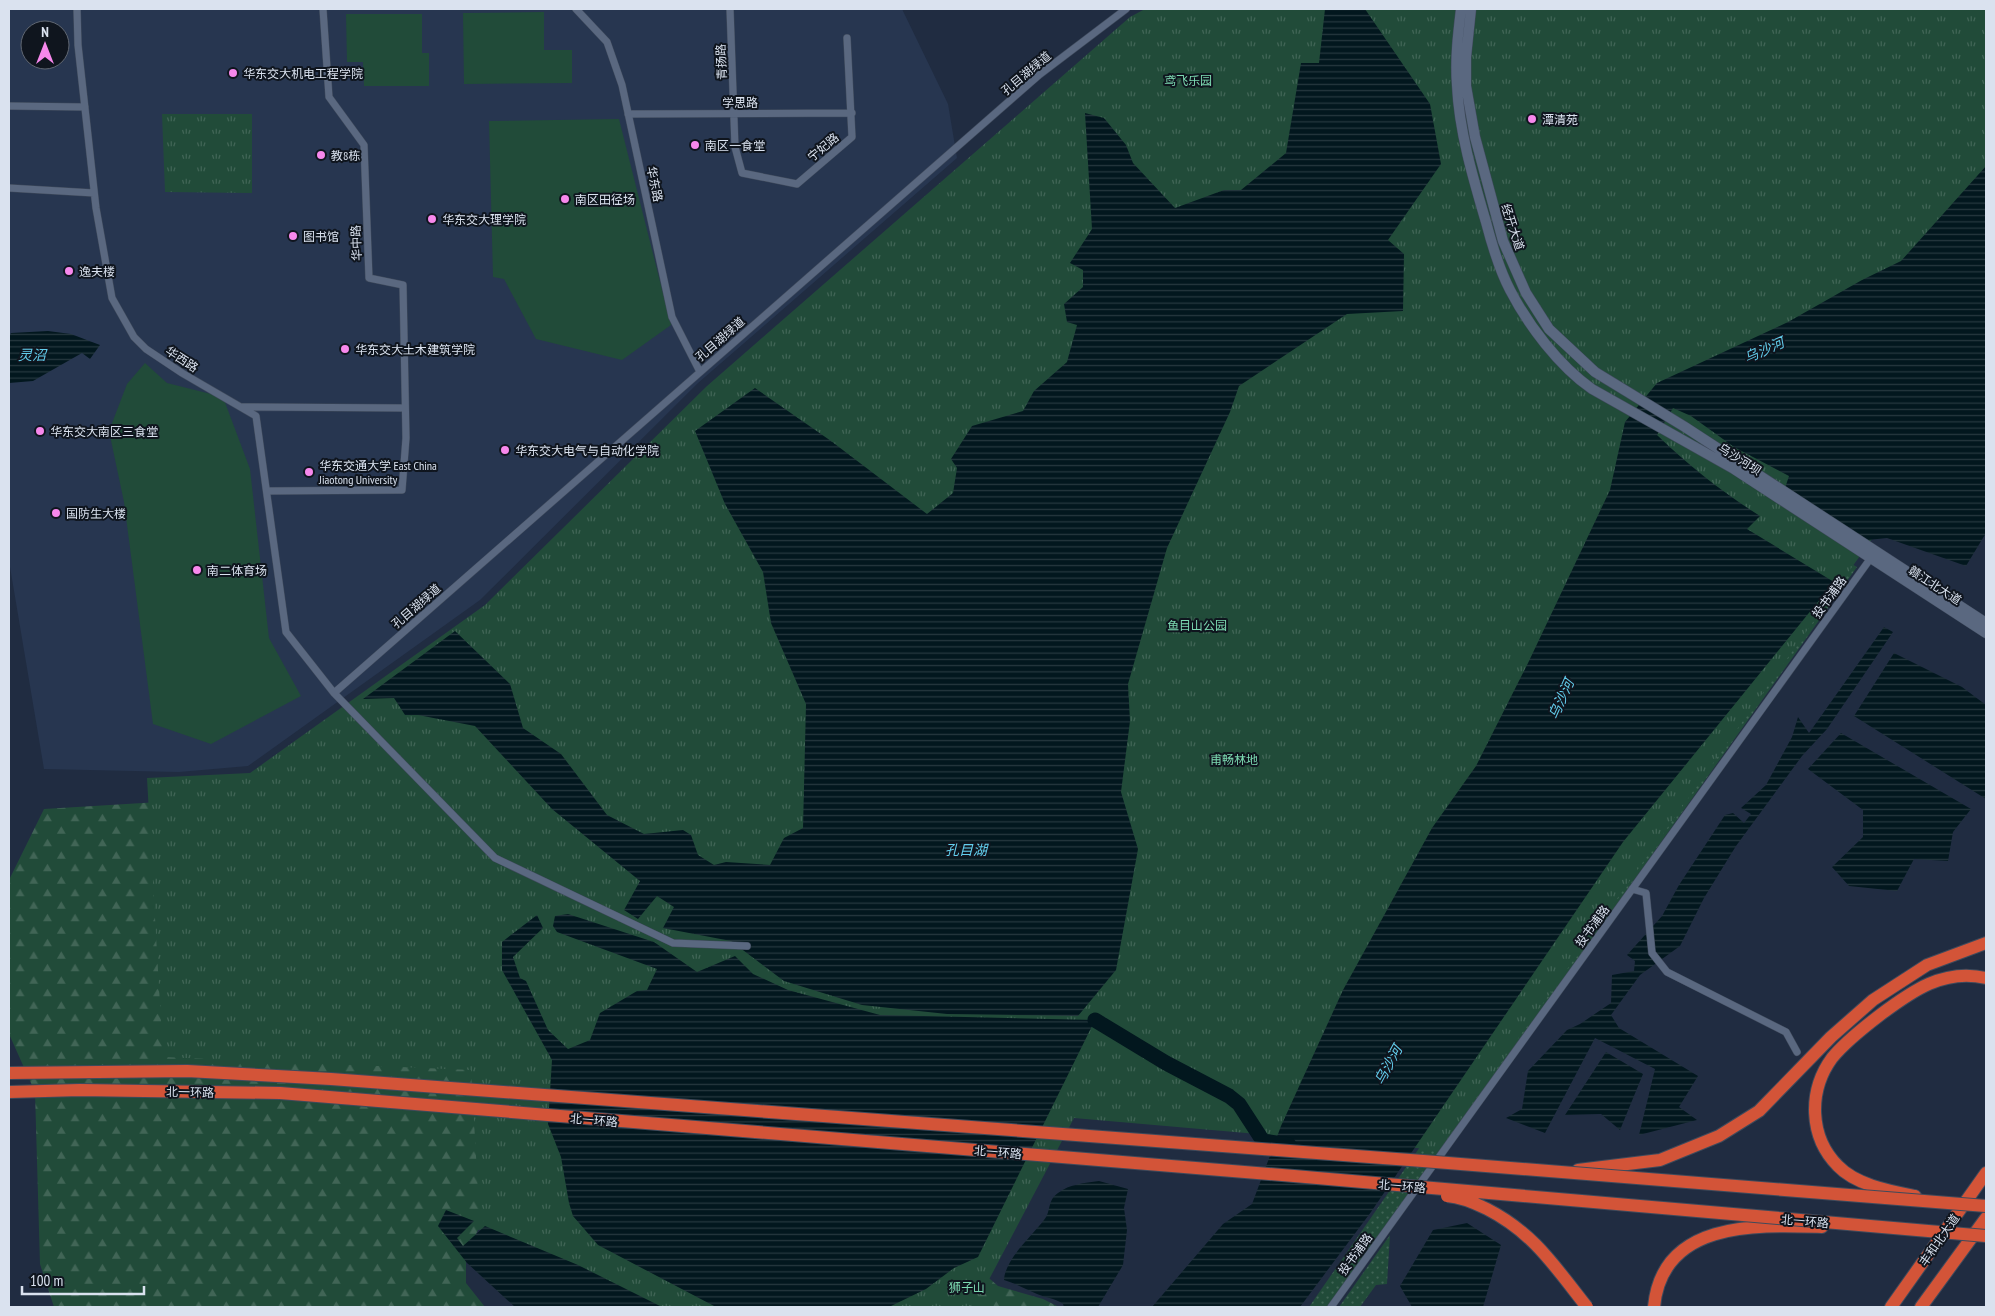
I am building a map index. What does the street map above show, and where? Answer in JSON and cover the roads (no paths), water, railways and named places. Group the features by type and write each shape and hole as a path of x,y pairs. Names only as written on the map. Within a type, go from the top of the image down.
{"highway":[{"path":"1560,1172 1634,1165 1660,1160 1719,1136 1759,1111 1831,1038 1873,1000 1927,965 1986,943"},
{"path":"1941,1203 1890,1191 1862,1181 1838,1167 1817,1134 1816,1094 1832,1059 1850,1040 1894,1004 1916,989 1938,979 1960,975 1986,978"},
{"name":"北一环路","path":"9,1073 187,1072 331,1078 1986,1206"},
{"name":"北一环路","path":"9,1092 80,1090 280,1093 1294,1176 1986,1236"},
{"name":"丰和北大道","path":"1891,1307 1986,1173"},
{"path":"1294,1176 1340,1188 1452,1196 1474,1203 1507,1220 1525,1232 1587,1307"},
{"name":"丰和北大道","path":"1921,1307 1986,1218"},
{"path":"1654,1307 1656,1292 1669,1263 1694,1243 1716,1232 1769,1226 1909,1230"},
{"path":"1929,1307 1936,1286"}],"main road":[{"name":"经开大道","path":"1461,9 1457,51 1457,86 1471,174 1494,249 1509,289 1534,330 1580,380 1592,389"},
{"name":"经开大道","path":"1471,9 1466,57 1466,86 1475,137 1503,241 1526,294 1549,329 1595,372 1642,399"},
{"name":"乌沙河坝","path":"1592,389 1676,434 1873,554 1892,561"},
{"name":"乌沙河坝","path":"1642,399 1873,554"},
{"name":"赣江北大道","path":"1873,554 1986,633"},
{"name":"赣江北大道","path":"1892,561 1986,623"}],"street":[{"name":"华西路","path":"77,9 78,45 94,193 112,298 134,337 146,349 182,373 256,416 286,632 334,693 495,858 673,943 747,946"},
{"name":"华中路","path":"267,491 402,490 405,408 403,285 369,278 364,145 329,98 323,9"},
{"name":"华东路","path":"576,9 607,42 622,85 672,317 700,372"},
{"name":"青扬路","path":"730,9 735,146 742,173"},
{"name":"孔目湖绿道","path":"334,693 1039,75 1126,9"},
{"name":"宁妃路","path":"742,173 797,184 852,137 848,38"},
{"path":"9,106 85,106"},
{"name":"学思路","path":"628,114 852,114"},
{"path":"9,188 94,193"},
{"path":"240,407 405,408"},
{"name":"投书浦路","path":"1331,1307 1873,554"},
{"path":"1632,889 1646,894 1652,953 1667,972 1786,1032 1797,1052"}],"water":[{"name":"孔目湖","path":"1325,9 1365,9 1430,104 1441,164 1388,240 1404,254 1403,311 1347,314 1239,386 1230,412 1167,548 1128,684 1130,721 1121,792 1138,849 1116,970 1078,1016 947,1014 862,1005 784,981 731,941 663,928 674,907 657,896 638,919 624,910 640,881 552,809 475,726 418,715 405,715 394,698 363,699 455,631 510,684 523,728 561,754 607,815 644,834 683,830 691,835 698,855 714,865 726,862 770,865 784,838 803,828 806,704 771,623 763,572 725,504 695,431 755,388 831,441 927,514 953,493 957,468 951,459 972,426 1023,411 1034,391 1067,362 1077,325 1067,322 1064,304 1083,287 1083,270 1070,263 1092,229 1085,113 1104,118 1126,145 1133,163 1175,208 1224,190 1241,190 1286,153 1301,63 1319,63"},
{"name":"乌沙河","path":"1986,166 1986,533 1966,566 1887,538 1859,541 1784,491 1789,476 1734,447 1691,416 1673,408 1657,435 1706,478 1760,516 1747,529 1834,582 1623,842 1371,1212 1300,1307 1152,1307 1223,1224 1252,1204 1281,1126 1343,990 1432,828 1476,766 1529,661 1610,490 1625,422 1657,383 1788,322 1862,280 1901,261"},
{"name":"灵沼","path":"48,331 71,334 100,345 90,359 82,353 33,381 9,383 9,337 11,333"},
{"path":"1884,627 1893,632 1827,729 1802,756 1736,846 1704,898 1680,946 1640,975 1611,1015 1619,1028 1698,1076 1679,1107 1697,1120 1639,1135 1655,1069 1595,1038 1545,1133 1506,1118 1522,1109 1528,1071 1567,1030 1580,1024 1611,1003 1612,975 1634,971 1635,961 1627,955 1662,916 1679,885 1725,815 1733,813 1744,823 1751,814 1741,808 1766,785 1792,737 1798,717 1809,733"},
{"path":"1894,653 1962,687 1986,705 1986,799 1854,716"},
{"path":"1841,733 1971,809 1953,832 1948,861 1914,859 1897,891 1849,886 1832,867 1863,837 1863,810 1808,769"},
{"path":"568,914 654,942 697,972 735,956 753,974 788,990 880,1015 1095,1020 978,1257 954,1268 926,1289 889,1307 716,1307 598,1245 573,1216 561,1157 548,1124 552,1060 502,970 502,942 537,915 543,928 513,957 520,978 526,981 548,1030 568,1049 590,1040 600,1013 637,991 647,990 657,969 557,932 553,926 555,916"},
{"path":"1606,1052 1643,1074 1620,1130 1601,1114 1565,1115"},
{"path":"1099,1181 1128,1189 1124,1208 1127,1230 1123,1265 1098,1307 1064,1307 1057,1300 1004,1280 1005,1272 1019,1248 1048,1214 1052,1199 1063,1190 1072,1186"},
{"path":"446,1210 474,1221 457,1238 463,1246 485,1226 578,1265 662,1307 515,1307 467,1263 438,1226"},
{"path":"1467,1223 1501,1245 1483,1307 1412,1307 1400,1286 1433,1230"}],"waterway":[{"path":"1095,1020 1166,1063 1229,1096 1239,1104 1263,1141 1289,1145"}],"place":[{"name":"华东交大机电工程学院","path":"233,73"},
{"name":"潭清苑","path":"1532,119"},
{"name":"南区一食堂","path":"695,145"},
{"name":"教8栋","path":"321,155"},
{"name":"南区田径场","path":"565,199"},
{"name":"华东交大理学院","path":"432,219"},
{"name":"图书馆","path":"293,236"},
{"name":"逸夫楼","path":"69,271"},
{"name":"华东交大土木建筑学院","path":"345,349"},
{"name":"华东交大南区三食堂","path":"40,431"},
{"name":"华东交大电气与自动化学院","path":"505,450"},
{"name":"华东交通大学 East China Jiaotong University","path":"309,472"},
{"name":"国防生大楼","path":"56,513"},
{"name":"南二体育场","path":"197,570"}],"park label":[{"name":"鸢飞乐园","path":"1188,80"},
{"name":"鱼目山公园","path":"1197,625"},
{"name":"甫畅林地","path":"1234,759"},
{"name":"狮子山","path":"967,1287"}]}
